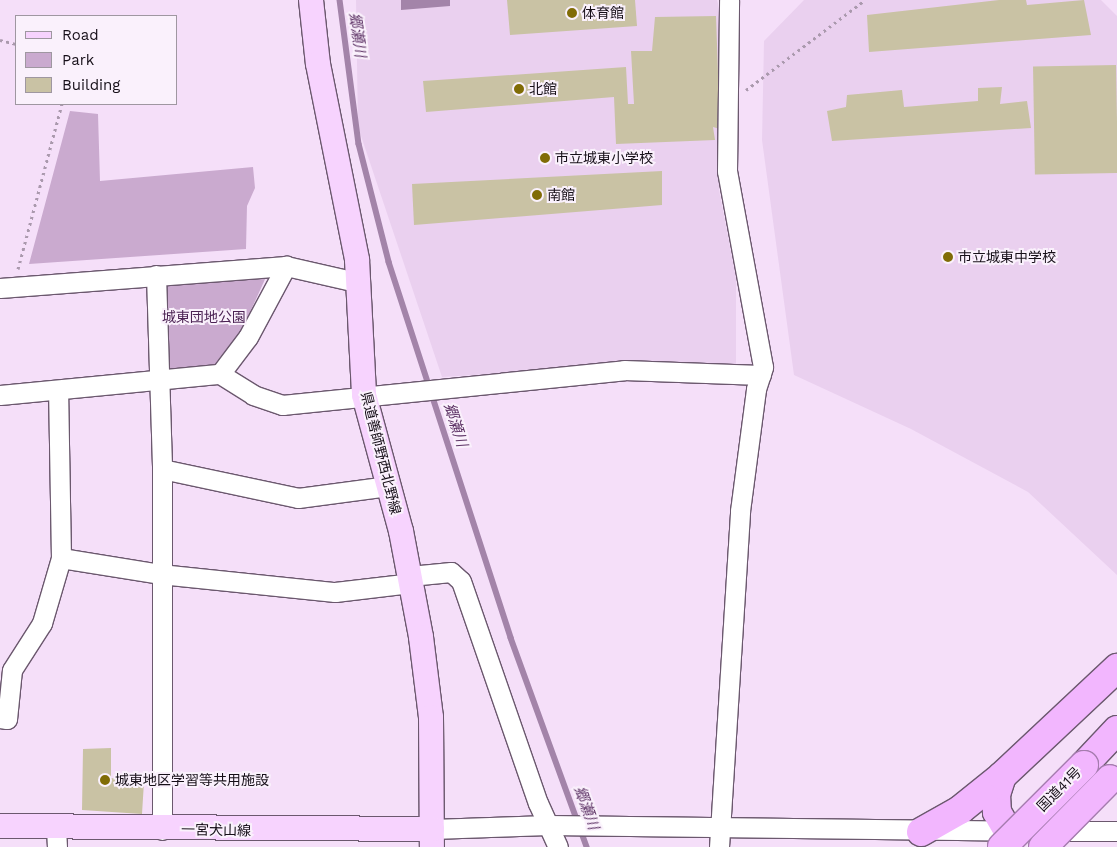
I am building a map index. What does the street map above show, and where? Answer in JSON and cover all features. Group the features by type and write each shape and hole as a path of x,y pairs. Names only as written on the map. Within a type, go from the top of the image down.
{"highway":[{"path":"921,832 960,810 1002,776 1117,668"},
{"name":"国道41号","path":"1005,839 1084,765 1117,730"},
{"name":"国道41号","path":"1043,847 1113,775"},
{"path":"1002,776 996,794 997,812 1005,839"}],"main road":[{"name":"県道善師野西北野線","path":"311,0 318,64 357,260 356,282 364,395 411,579 431,717 432,838"},
{"name":"一宮犬山線","path":"0,826 56,838 162,830 432,838"}],"street":[{"path":"719,847 717,828 740,511 763,367 727,172 729,0"},
{"path":"9,288 286,266 356,282"},
{"path":"220,374 248,337 286,266"},
{"path":"156,275 157,378 162,469 160,574 162,830"},
{"path":"0,395 58,391 157,378 220,374 253,395 282,405 447,386 624,370 761,375"},
{"path":"0,718 7,719 12,670 42,623 60,558 58,391"},
{"path":"162,469 298,498 388,486"},
{"path":"60,558 160,574 335,592 451,572 461,581 548,825 558,847"},
{"path":"432,838 548,825 921,832 1005,839 1080,839 1117,831"}],"path":[{"path":"729,100 865,0"},
{"path":"0,40 15,44"},
{"path":"9,288 62,105"}],"shaded area":[{"name":"市立城東小学校","path":"356,0 717,0 729,44 719,190 736,278 736,370 645,364 442,377 358,127"},
{"path":"401,0 450,0 450,6 401,10"},
{"name":"市立城東中学校","path":"804,0 1101,0 1117,16 1117,575 1028,492 911,429 794,375 762,140 764,41"}],"green space":[{"path":"70,111 98,114 100,181 253,167 255,188 247,206 246,249 29,264"},
{"name":"城東団地公園","path":"266,277 242,330 214,365 166,369 165,282"}],"building":[{"name":"体育館","path":"507,0 635,0 637,26 510,35"},
{"path":"999,0 1026,0 1027,5 1084,0 1091,35 869,52 867,15"},
{"path":"716,16 720,129 713,127 715,140 616,144 614,97 426,112 423,81 626,67 628,104 634,104 631,51 652,51 655,17"},
{"path":"1116,65 1117,173 1035,174 1033,66"},
{"path":"1002,87 1000,104 1027,101 1031,128 832,141 827,111 846,107 847,95 902,90 904,107 978,101 978,88"},
{"name":"南館","path":"662,171 662,205 414,225 412,184"},
{"name":"城東地区学習等共用施設","path":"111,748 111,778 144,782 142,814 82,810 83,749"}],"waterway":[{"name":"郷瀬川","path":"340,0 359,144 389,262 511,638 587,847"}],"place":[{"name":"体育館","path":"572,13"},
{"name":"北館","path":"519,89"},
{"name":"市立城東小学校","path":"545,158"},
{"name":"南館","path":"537,195"},
{"name":"市立城東中学校","path":"948,257"},
{"name":"城東地区学習等共用施設","path":"105,780"}]}
